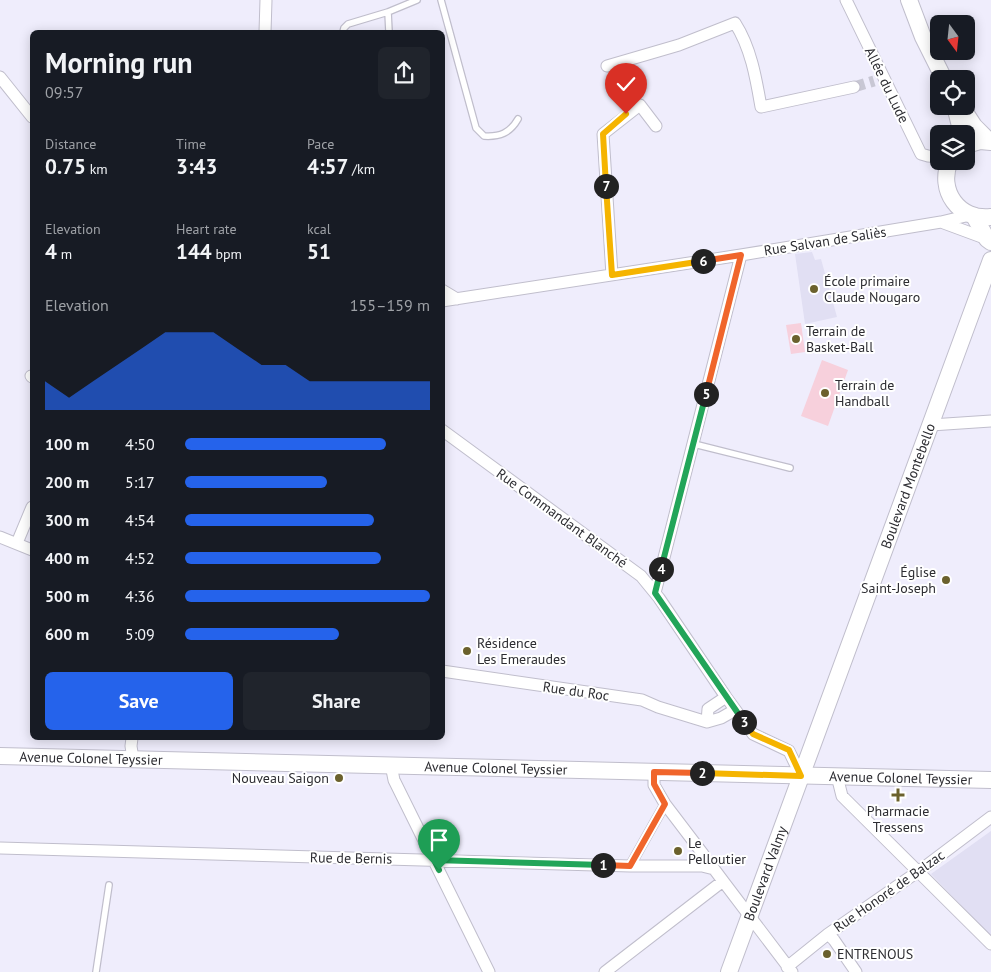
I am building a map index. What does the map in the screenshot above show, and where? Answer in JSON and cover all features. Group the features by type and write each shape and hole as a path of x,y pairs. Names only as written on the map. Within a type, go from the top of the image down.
{"main road":[{"path":"909,0 923,37 940,70"},
{"path":"967,115 974,126 990,142"},
{"path":"975,142 990,142"},
{"path":"948,170 946,185 953,201 964,212 972,216 991,217"},
{"path":"972,216 989,240"},
{"name":"Boulevard Montebello","path":"801,776 987,278 991,260"},
{"name":"Avenue Colonel Teyssier","path":"0,756 991,780"},
{"name":"Boulevard Valmy","path":"729,972 801,776"}],"street":[{"path":"265,30 266,0"},
{"name":"Allée du Lude","path":"846,0 879,80 920,154 930,156"},
{"path":"607,66 679,45 735,23 742,34 756,74 761,107 854,87"},
{"path":"0,77 30,114"},
{"path":"612,275 603,134 640,105 656,126"},
{"path":"953,201 942,222 989,240"},
{"name":"Rue Salvan de Saliès","path":"445,300 741,255 972,216"},
{"path":"655,593 741,255"},
{"path":"445,292 457,299"},
{"path":"932,425 991,421"},
{"name":"Rue Commandant Blanché","path":"445,432 641,576 655,593 753,734 789,750 801,776"},
{"path":"17,543 30,512"},
{"path":"0,536 30,549"},
{"name":"Rue du Roc","path":"445,670 642,700 658,707 707,722"},
{"path":"726,697 708,709 707,722 721,718 735,710"},
{"path":"132,740 133,759"},
{"path":"391,765 394,780 490,972"},
{"path":"654,772 654,784 665,804 703,854 702,866 714,869 789,969"},
{"path":"837,776 842,796 991,944"},
{"path":"630,866 665,804"},
{"name":"Rue Honoré de Balzac","path":"789,969 828,934 919,871 991,817"},
{"name":"Rue de Bernis","path":"0,848 117,854 702,866"},
{"path":"605,972 722,881"},
{"path":"828,934 856,972"}],"lane":[{"path":"344,30 348,24 388,12 417,0"},
{"path":"441,0 476,128 484,136 490,136 508,132 518,119"},
{"path":"388,12 389,30"},
{"path":"694,444 790,468"},
{"path":"96,972 109,885"}],"shaded area":[{"name":"École primaire Claude Nougaro","path":"812,252 815,260 821,259 837,317 805,324 795,254"},
{"name":"Terrain de Basket-Ball","path":"801,323 805,352 791,354 786,325"},
{"name":"Terrain de Handball","path":"822,360 848,370 828,426 801,416"},
{"path":"991,831 991,936 931,874"}],"tunnel":[{"path":"854,87 874,81"}],"place":[{"name":"École primaire Claude Nougaro","path":"814,289"},
{"name":"Terrain de Basket-Ball","path":"796,339"},
{"name":"Terrain de Handball","path":"825,393"},
{"name":"Église Saint-Joseph","path":"946,580"},
{"name":"Résidence Les Emeraudes","path":"467,651"},
{"name":"Nouveau Saigon","path":"339,778"},
{"name":"Pharmacie Tressens","path":"898,795"},
{"name":"Le Pelloutier","path":"678,851"},
{"name":"ENTRENOUS","path":"827,954"}],"route":[{"path":"439,870 434,860 630,866 665,804 654,784 654,772 801,776 789,750 753,734 655,593 741,255 612,275 603,134 626,114"}]}
